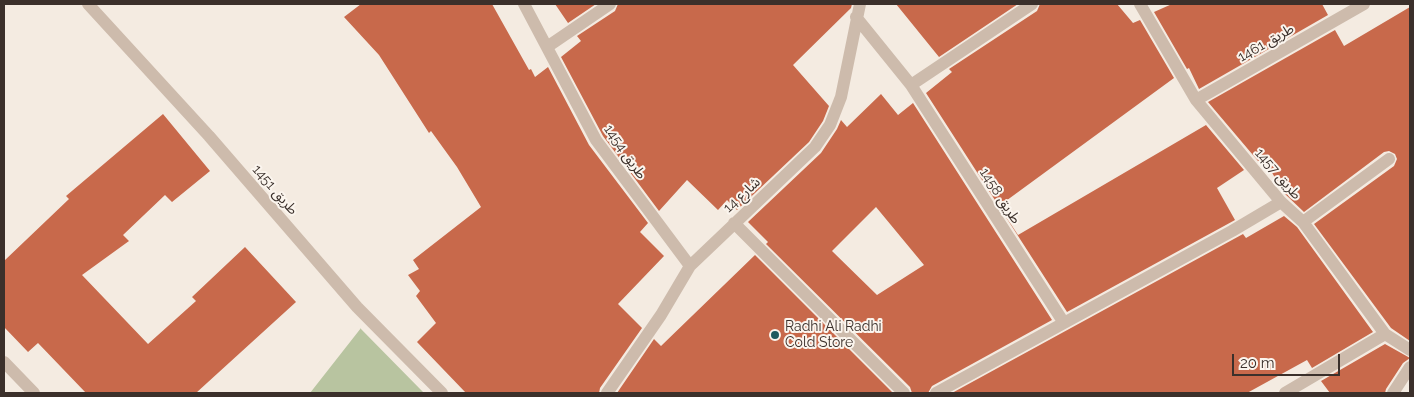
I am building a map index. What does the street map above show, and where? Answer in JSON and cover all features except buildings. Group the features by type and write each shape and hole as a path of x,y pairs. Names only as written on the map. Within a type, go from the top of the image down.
{"street":[{"name":"طريق 1451","path":"88,4 209,136 357,307 442,393"},
{"name":"طريق 1454","path":"524,4 596,140 690,266"},
{"path":"547,47 610,4"},
{"name":"شارع 14","path":"607,393 661,315 690,266 815,147 830,125 841,97 860,4"},
{"path":"911,85 1032,4"},
{"name":"طريق 1457","path":"1140,4 1196,100 1281,202 1303,222 1386,334 1410,350"},
{"name":"طريق 1461","path":"1196,100 1349,8 1364,4"},
{"name":"طريق 1458","path":"856,17 911,85 1064,323"},
{"path":"1303,222 1388,159"},
{"path":"936,393 1232,231 1281,202"},
{"path":"734,223 904,393"},
{"path":"1285,393 1386,334"},
{"path":"4,362 34,393"},
{"path":"1393,393 1410,366"}],"green space":[{"path":"361,329 424,393 310,393"}],"place":[{"name":"Radhi Ali Radhi Cold Store","path":"775,335"}]}
